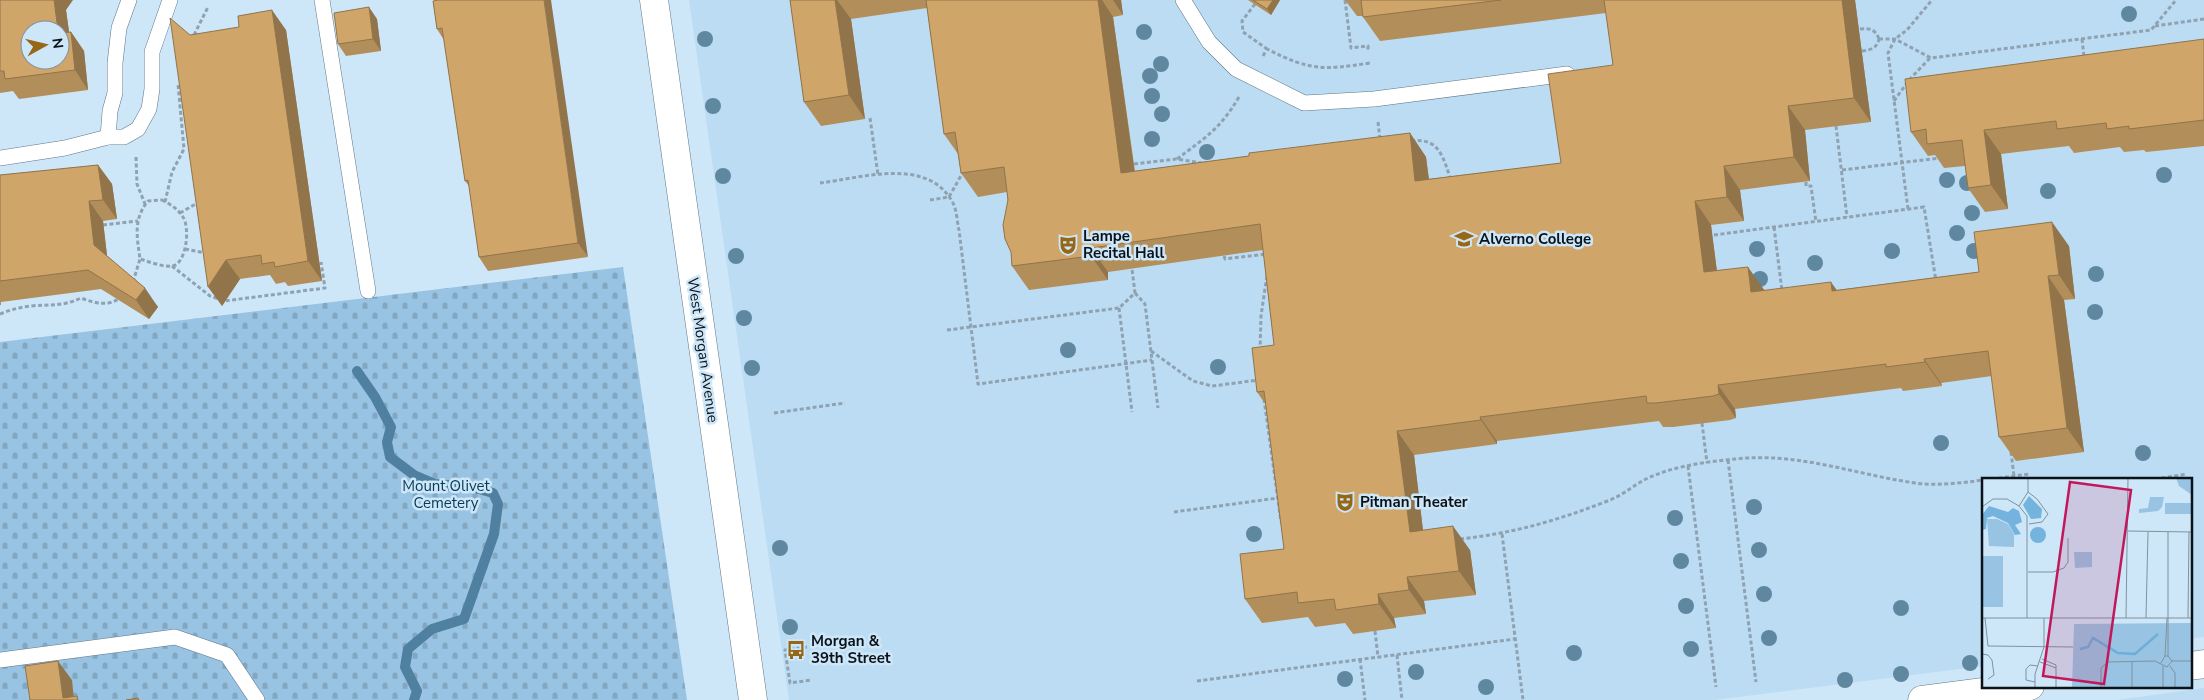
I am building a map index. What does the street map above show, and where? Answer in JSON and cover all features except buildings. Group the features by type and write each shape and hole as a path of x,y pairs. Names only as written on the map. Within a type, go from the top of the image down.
{"street":[{"name":"West Morgan Avenue","path":"654,0 752,700"},
{"path":"1922,700 2015,688"}],"lane":[{"path":"108,137 110,111 115,93 115,63 119,28 129,0"},
{"path":"0,158 65,148 108,137 124,136 138,129 149,109 152,89 152,52 170,0"},
{"path":"322,0 368,292"},
{"path":"1183,0 1209,42 1236,69 1304,103 1374,99 1573,73"},
{"path":"0,660 175,637 227,655 257,700"}],"path":[{"path":"1344,0 1351,48 1368,46 1368,52"},
{"path":"1908,209 1888,54 1895,39 1907,30 1932,0"},
{"path":"1880,39 1895,39 1931,58 2151,30 2176,0"},
{"path":"1255,4 1242,21 1243,32 1267,49 1290,61 1310,67 1330,69 1370,63"},
{"path":"187,38 196,34 208,7"},
{"path":"2154,26 2204,19"},
{"path":"1860,29 1868,28 1874,30 1880,39"},
{"path":"1862,51 1871,50 1878,44 1880,39"},
{"path":"2082,39 2085,65"},
{"path":"1260,60 1267,49"},
{"path":"1894,101 1909,80 1931,58"},
{"path":"165,202 172,172 184,149 178,83"},
{"path":"180,93 185,92"},
{"path":"1176,159 1215,131 1241,94"},
{"path":"1377,116 1381,145"},
{"path":"870,118 878,176"},
{"path":"1836,126 1847,217"},
{"path":"138,129 136,177 140,195 145,205"},
{"path":"1408,141 1426,140 1439,149 1454,188"},
{"path":"184,146 191,145"},
{"path":"1842,170 1943,157"},
{"path":"1134,164 1176,159 1211,165"},
{"path":"949,197 967,164"},
{"path":"820,183 899,173 922,176 941,188 949,197 954,205 959,230 978,384 1152,360"},
{"path":"1806,182 1806,186 1811,186 1816,222"},
{"path":"930,200 949,197"},
{"path":"130,288 140,259 136,231 138,220 148,201 165,202 172,205 184,218 187,227 185,249 178,263 172,266"},
{"path":"180,213 191,206 206,201"},
{"path":"1714,235 1924,207 1936,287"},
{"path":"103,224 138,220"},
{"path":"1774,227 1783,294"},
{"path":"1266,245 1267,260"},
{"path":"185,249 214,252"},
{"path":"1224,256 1225,259 1266,254"},
{"path":"140,259 172,266 210,296 224,301 325,288 321,262"},
{"path":"1260,360 1261,316 1268,267"},
{"path":"1132,269 1135,292 1145,304 1158,408"},
{"path":"947,330 1119,308 1135,292"},
{"path":"0,314 31,306 70,304 81,298 101,304 114,302 125,295"},
{"path":"1119,308 1132,412"},
{"path":"1151,351 1193,381 1212,386 1261,379"},
{"path":"1261,374 1281,527"},
{"path":"774,413 845,403"},
{"path":"1702,423 1707,463"},
{"path":"2011,448 2014,476"},
{"path":"1452,540 1502,534 1539,526 1613,499 1645,479 1663,472 1728,460 1767,456 1792,458 1916,483 1941,484 1982,480"},
{"path":"1728,460 1756,682"},
{"path":"1688,466 1716,687"},
{"path":"2001,478 2030,474"},
{"path":"2161,478 2187,474"},
{"path":"1174,512 1284,497"},
{"path":"1502,534 1523,700"},
{"path":"1375,631 1378,657"},
{"path":"1197,681 1515,639"},
{"path":"807,647 785,650 790,683 812,680"},
{"path":"1397,655 1402,700"},
{"path":"1360,659 1365,700"}],"shaded area":[{"name":"Alverno College","path":"689,0 2204,0 2204,637 2192,639 2192,478 1982,478 1982,666 1715,700 789,700"},
{"path":"2204,688 2204,700 2117,700"}],"green space":[{"name":"Mount Olivet Cemetery","path":"623,267 687,700 0,700 0,342"}],"waterway":[{"path":"357,371 375,397 391,427 387,442 390,457 414,475 435,484 472,487 493,493 498,504 494,534 464,619 432,629 408,649 405,667 417,691 414,700"}],"place":[{"name":"Alverno College","path":"1464,239"},
{"name":"Lampe Recital Hall","path":"1068,245"},
{"name":"Pitman Theater","path":"1345,502"},
{"name":"Morgan & 39th Street","path":"796,650"}]}
